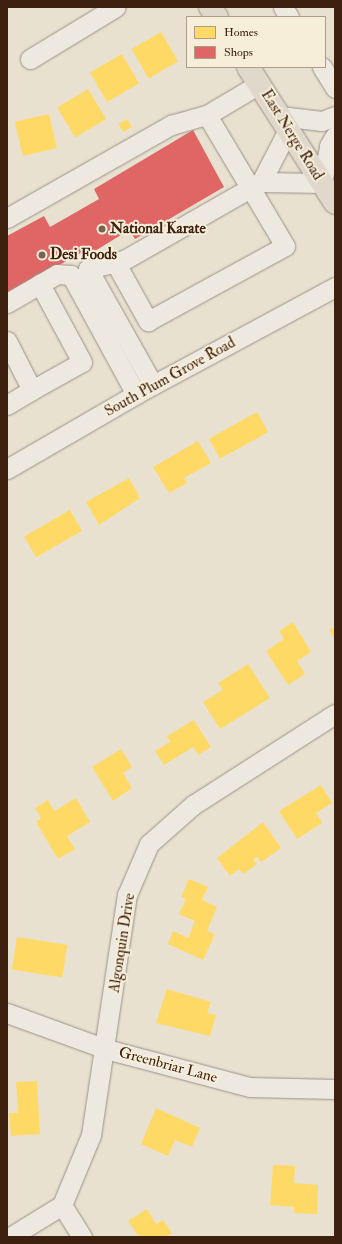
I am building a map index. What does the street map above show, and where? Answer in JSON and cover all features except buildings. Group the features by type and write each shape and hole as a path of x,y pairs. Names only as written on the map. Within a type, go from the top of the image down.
{"main road":[{"path":"210,7 216,16"},
{"name":"East Nerge Road","path":"254,76 335,203"}],"street":[{"path":"30,59 116,7"},
{"path":"283,7 289,16"},
{"path":"323,68 335,88"},
{"path":"7,218 171,125 207,115 254,76"},
{"path":"115,262 148,321 285,246 256,184 207,115"},
{"path":"256,184 284,123 322,121 335,116"},
{"path":"153,385 88,269 115,262 256,184 322,183 329,146 335,136"},
{"path":"7,303 57,274 71,275 136,394"},
{"path":"7,404 82,362 40,284"},
{"name":"South Plum Grove Road","path":"7,470 136,394 335,288"},
{"path":"7,341 32,390"},
{"name":"Algonquin Drive","path":"62,1205 92,1135 106,1049 127,895 149,844 194,805 335,714"},
{"name":"Greenbriar Lane","path":"7,1012 106,1049 250,1087 335,1089"},
{"path":"10,1237 62,1205 82,1237"}],"place":[{"name":"National Karate","path":"102,229"},
{"name":"Desi Foods","path":"42,255"}]}
